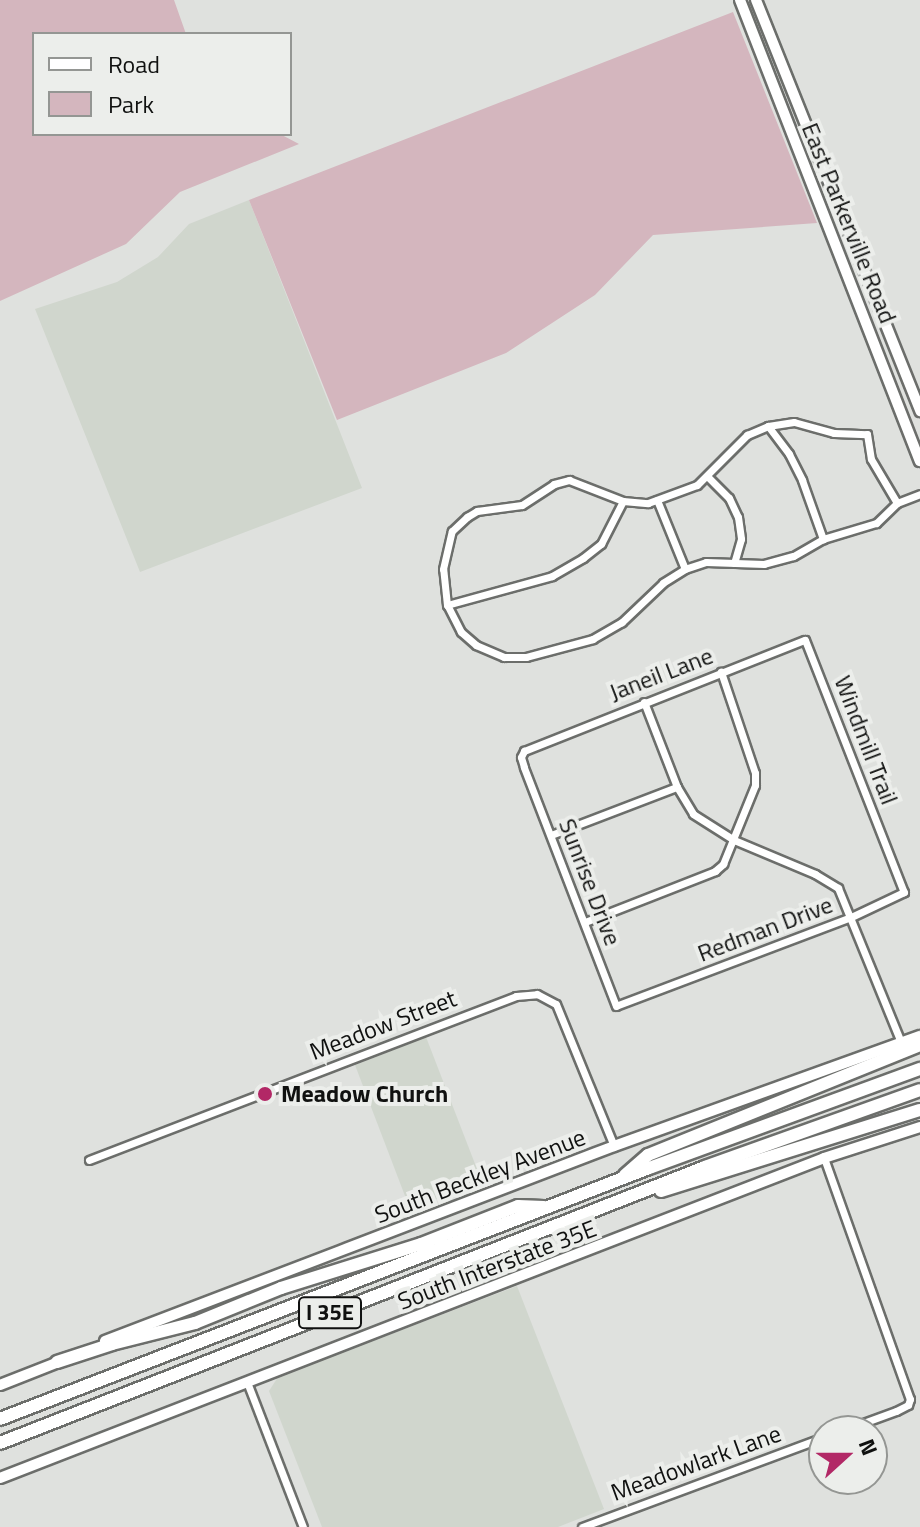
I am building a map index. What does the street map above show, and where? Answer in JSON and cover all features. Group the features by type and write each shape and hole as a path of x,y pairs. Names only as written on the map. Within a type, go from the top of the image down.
{"highway":[{"path":"623,1178 648,1155 920,1045"},
{"name":"I 35E","path":"0,1419 623,1178 920,1069"},
{"name":"I 35E","path":"0,1443 615,1202 920,1090"},
{"path":"615,1202 714,1177 920,1110"},
{"path":"57,1362 195,1323 281,1288 421,1244 518,1206 551,1207"},
{"path":"0,1449 46,1424"}],"main road":[{"name":"East Parkerville Road","path":"740,0 920,461"},
{"name":"East Parkerville Road","path":"756,0 920,411"},
{"path":"781,106 797,101"},
{"name":"South Beckley Avenue","path":"0,1385 614,1146 920,1036"},
{"name":"South Interstate 35E","path":"0,1478 824,1158 920,1127"}],"street":[{"path":"897,503 871,459 867,434 834,433 794,422 768,426 732,446 697,485 657,500 623,501 569,480 554,484 522,505 477,511 459,524 447,546 443,589 447,605 461,632 476,645 504,657 526,657 593,639 609,631 685,569 706,562 764,564 793,556 823,539 876,523 897,503 920,494"},
{"path":"768,426 789,454 802,480 823,539"},
{"path":"707,476 729,498 738,517 741,539 734,563"},
{"path":"657,500 685,569"},
{"path":"447,605 552,576 583,558 601,544 623,501"},
{"name":"Janeil Lane","path":"524,751 805,640 808,647"},
{"name":"Windmill Trail","path":"808,647 904,892"},
{"path":"585,922 715,871 723,864 755,785 755,773 721,672"},
{"path":"644,702 677,787 693,814 734,840 838,888 901,1042"},
{"name":"Sunrise Drive","path":"524,751 521,757 524,767 616,1006 640,998"},
{"path":"551,835 677,787"},
{"name":"Redman Drive","path":"640,998 851,917 904,892"},
{"name":"Meadow Street","path":"89,1160 516,996 537,994 556,1004 614,1146"},
{"path":"824,1158 910,1399 908,1405 885,1415"},
{"path":"247,1382 303,1527"},
{"name":"Meadowlark Lane","path":"582,1527 808,1443"}],"shaded area":[{"path":"249,200 362,488 140,572 35,309 117,282 158,257 189,224"},
{"path":"426,1037 482,1182 410,1209 355,1065"},
{"path":"517,1286 604,1509 558,1527 322,1527 269,1391 278,1377"}],"green space":[{"path":"0,0 174,0 185,32 32,32 32,136 284,136 299,144 180,192 126,244 0,301"},
{"path":"733,12 817,223 653,235 595,295 506,353 337,420 249,200"}],"place":[{"name":"Meadow Church","path":"265,1094"}]}
